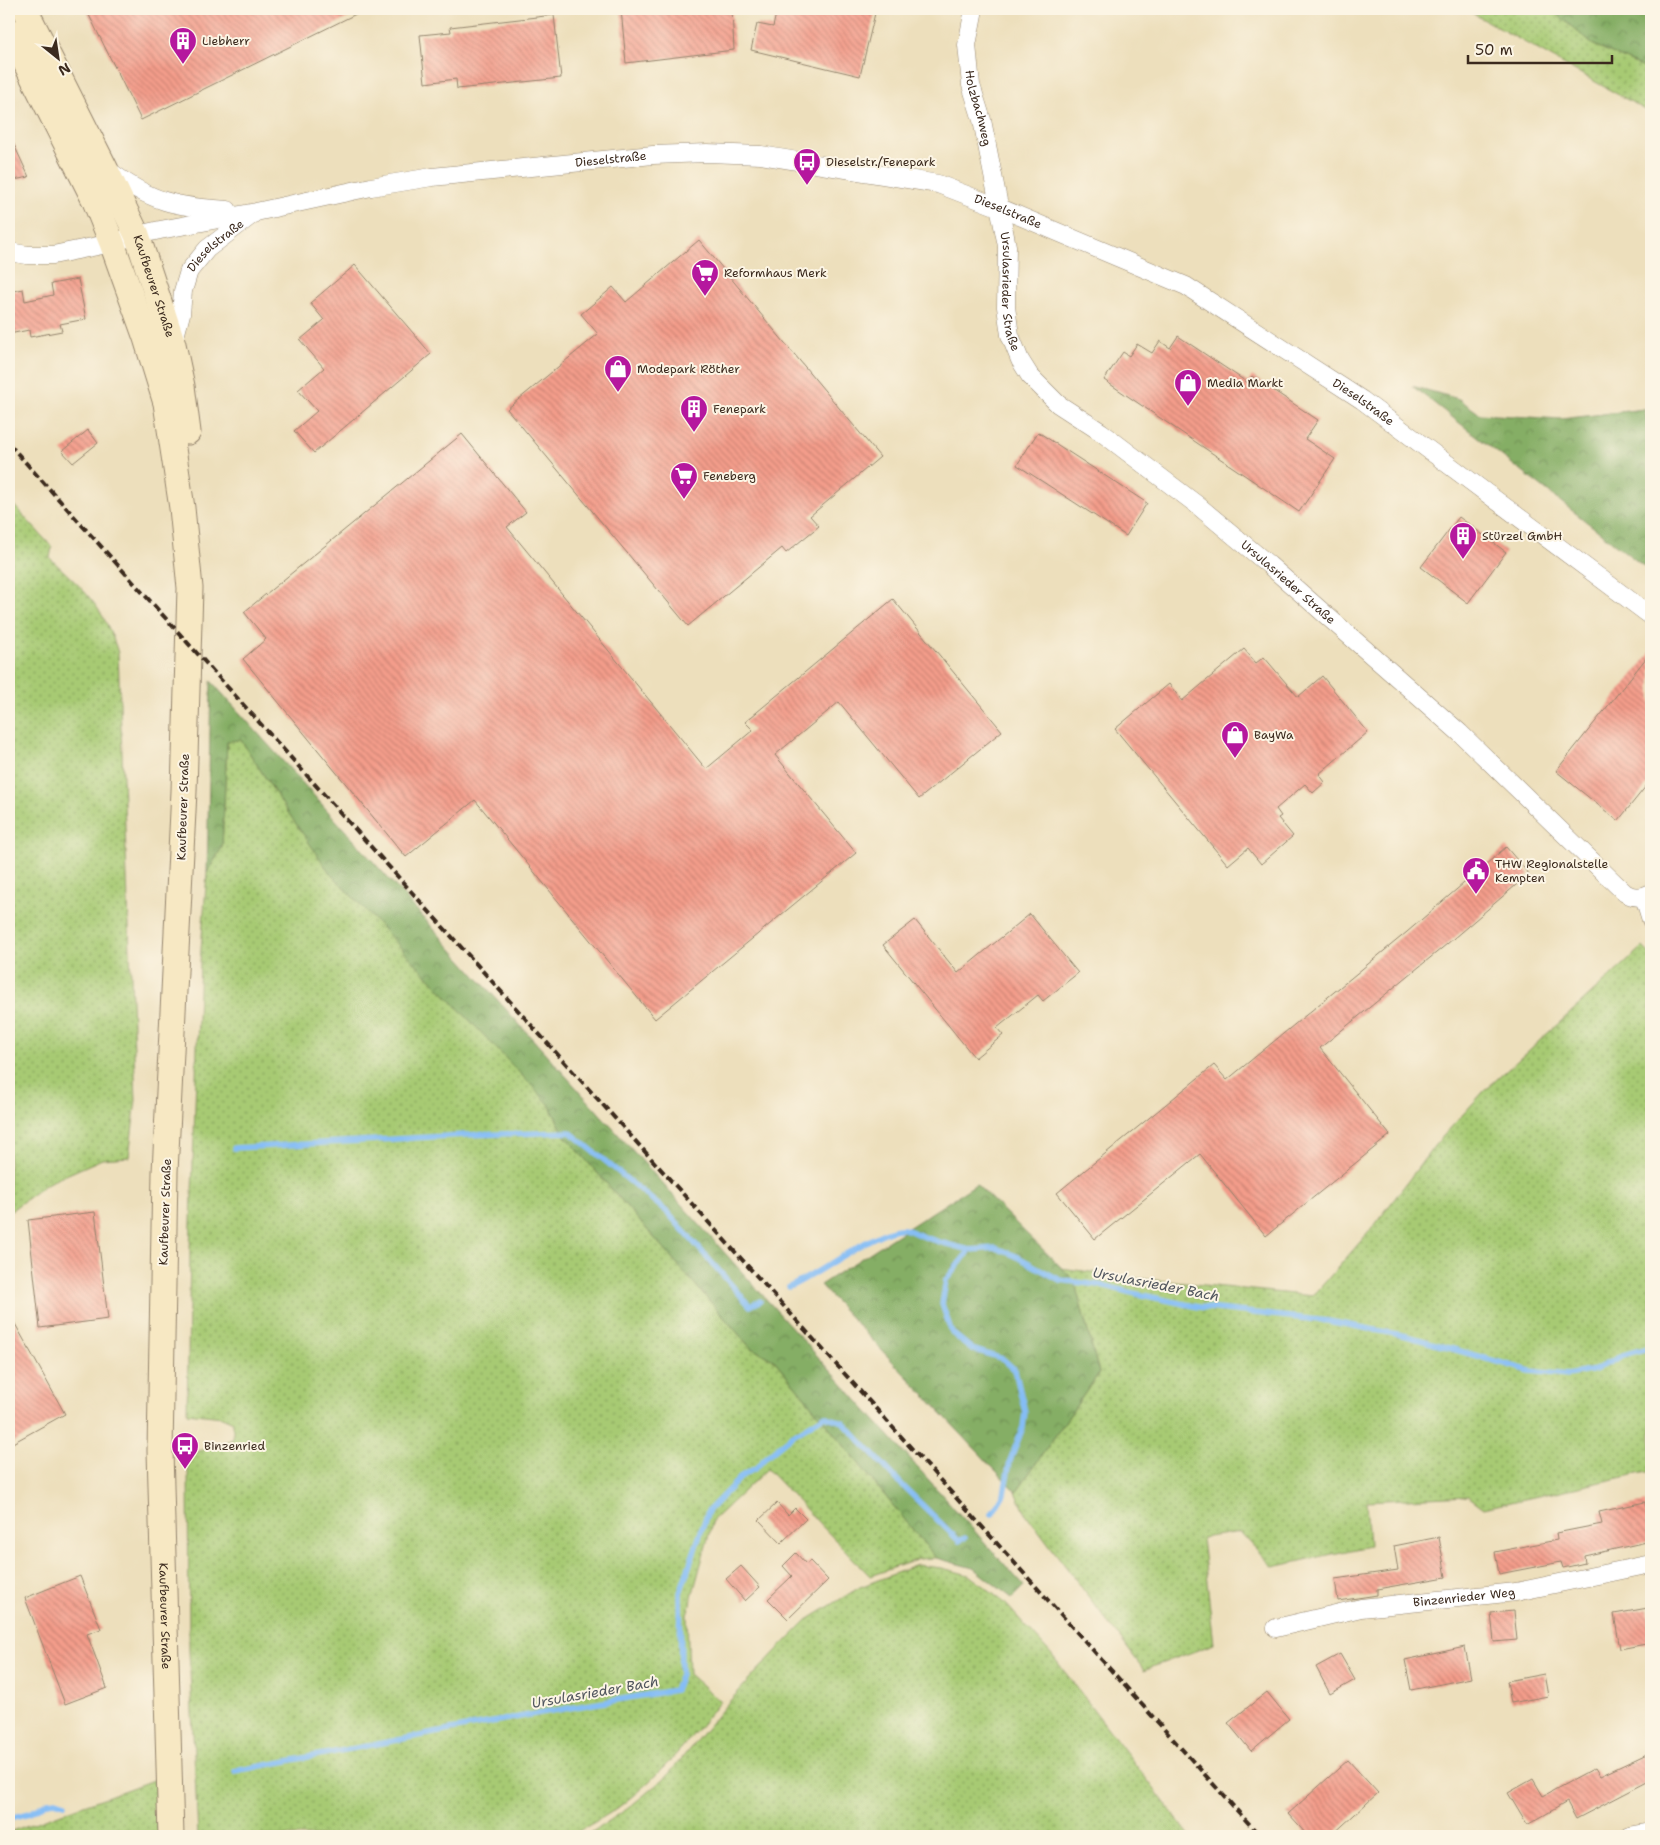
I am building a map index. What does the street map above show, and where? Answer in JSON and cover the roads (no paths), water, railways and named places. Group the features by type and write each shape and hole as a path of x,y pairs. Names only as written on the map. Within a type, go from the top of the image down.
{"main road":[{"name":"Kaufbeurer Straße","path":"25,9 106,168 136,235 173,344 182,386 198,515 197,543 190,588 183,801 165,1172 160,1451 171,1836"},
{"name":"Kaufbeurer Straße","path":"9,30 94,201 112,243 146,338 166,403 182,508 190,588"}],"street":[{"name":"Holzbachweg","path":"974,9 967,45 971,85 982,120 998,207"},
{"name":"Dieselstraße","path":"9,252 27,255 52,255 112,243 136,235 371,187 432,177 653,155 707,153 761,155 938,184 998,207 1186,286 1362,400 1651,616"},
{"name":"Dieselstraße","path":"106,168 129,185 150,197 164,202 190,208 256,212"},
{"name":"Ursulasrieder Straße","path":"998,207 1007,246 1006,307 1010,335 1020,360 1030,376 1058,404 1100,432 1196,504 1269,566 1460,733 1625,893 1633,897 1648,895 1651,920"},
{"name":"Dieselstraße","path":"173,344 181,314 183,291 189,271 207,249 256,212"},
{"name":"Binzenrieder Weg","path":"1276,1628 1361,1608 1516,1592 1651,1564"},
{"path":"1629,1836 1651,1832"}],"waterway":[{"path":"234,1148 466,1135 570,1132 667,1212 750,1306 760,1301"},
{"path":"789,1287 865,1243 894,1230 904,1229 970,1250"},
{"name":"Ursulasrieder Bach","path":"992,1514 1004,1494 1010,1461 1023,1427 1025,1412 1015,1370 1003,1359 972,1349 952,1333 942,1304 946,1280 970,1250 996,1248 1016,1256 1060,1280 1106,1286 1199,1307 1328,1321 1407,1336 1530,1371 1568,1375 1595,1370 1623,1355 1651,1347"},
{"name":"Ursulasrieder Bach","path":"235,1771 540,1713 675,1690 681,1674 680,1593 708,1511 743,1475 756,1468 790,1437 824,1416 843,1422 903,1486 959,1541 965,1538"},
{"name":"Ursulasrieder Bach","path":"9,1818 30,1813 48,1802 55,1801 65,1804"}],"railway":[{"path":"9,444 1260,1836"}],"place":[{"name":"Liebherr","path":"183,65"},
{"name":"Dieselstr./Fenepark","path":"807,186"},
{"name":"Reformhaus Merk","path":"705,297"},
{"name":"Modepark Röther","path":"618,393"},
{"name":"Media Markt","path":"1188,407"},
{"name":"Fenepark","path":"694,433"},
{"name":"Feneberg","path":"684,500"},
{"name":"Stürzel GmbH","path":"1463,560"},
{"name":"BayWa","path":"1235,759"},
{"name":"THW Regionalstelle Kempten","path":"1476,895"},
{"name":"Binzenried","path":"185,1470"}]}
